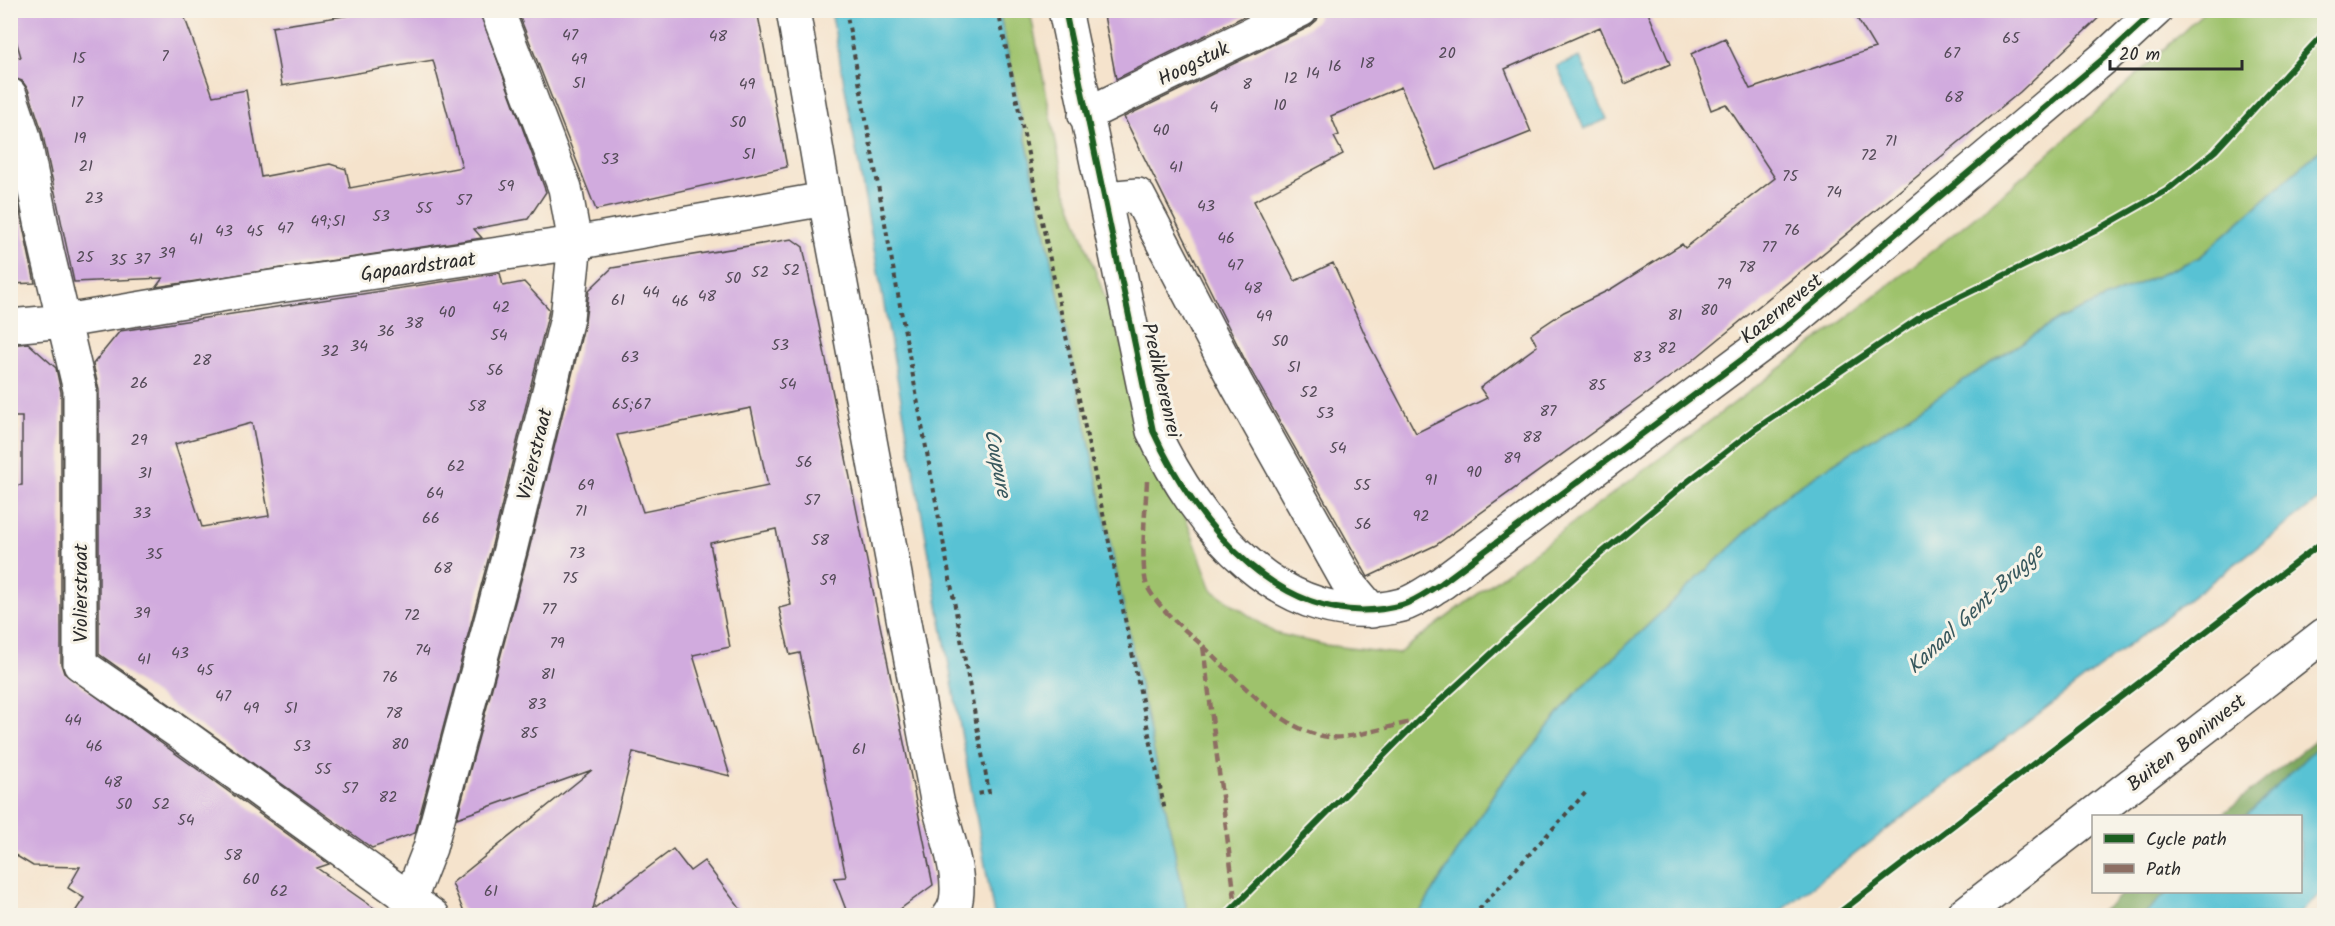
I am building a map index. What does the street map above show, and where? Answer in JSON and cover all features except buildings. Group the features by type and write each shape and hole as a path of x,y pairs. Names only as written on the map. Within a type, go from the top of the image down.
{"street":[{"name":"Vizierstraat","path":"422,907 430,848 510,550 567,318 574,243 565,188 497,10"},
{"path":"793,10 825,199 937,800 958,885 951,913"},
{"name":"Predikherenrei","path":"1065,10 1085,116 1106,198 1153,431 1186,495 1221,539 1256,571 1293,594 1333,607 1372,611 1405,604"},
{"name":"Hoogstuk","path":"1085,116 1301,10"},
{"name":"Kazernevest","path":"1405,604 1442,583 1783,329 2104,58 2156,10"},
{"name":"Violierstraat","path":"10,95 24,137 46,251 65,321 80,390 80,664 422,907"},
{"path":"1106,198 1138,195 1237,385 1347,581 1372,611"},
{"name":"Gapaardstraat","path":"10,326 65,321 244,291 574,243 825,199"},
{"name":"Buiten Boninvest","path":"1962,915 2325,635"}],"path":[{"path":"846,10 989,792"},
{"path":"998,10 1165,811"},
{"path":"1473,915 1588,790"}],"green space":[{"path":"999,11 1030,11 1065,188 1212,590 1275,633 1325,645 1398,654 1770,377 1917,263 2044,158 2205,11 2324,11 2324,146 2200,257 2059,319 1789,492 1575,694 1496,790 1418,915 1188,915"},
{"path":"2324,733 2324,752 2315,750 2247,815 2221,815"},
{"path":"2124,893 2167,893 2143,915 2095,916"}],"water":[{"name":"Coupure","path":"831,11 999,11 1188,915 994,915"},
{"path":"1580,57 1607,119 1584,129 1557,66"},
{"name":"Kanaal Gent-Brugge","path":"2324,146 2324,496 1775,915 1418,915 1496,790 1575,694 1789,492 2059,319 2200,257"},
{"path":"2315,749 2324,752 2324,891 2297,915 2143,915 2167,893 2302,893 2302,815 2247,815"}],"marked path":[{"path":"1147,481 1143,552 1145,579 1159,604 1203,646 1236,907"},
{"path":"1203,646 1266,706 1304,730 1323,736 1343,737 1415,721"}],"cycle path":[{"path":"1065,10 1153,431 1171,467 1194,502 1220,536 1250,565 1283,588 1320,604 1359,610 1402,605 1442,583 1783,329 2104,58 2156,10"},
{"path":"1225,916 1418,721 1599,555 1687,482 1754,430 1925,314 2097,230 2166,191 2215,151 2324,33"},
{"path":"1835,916 2324,541"}]}
